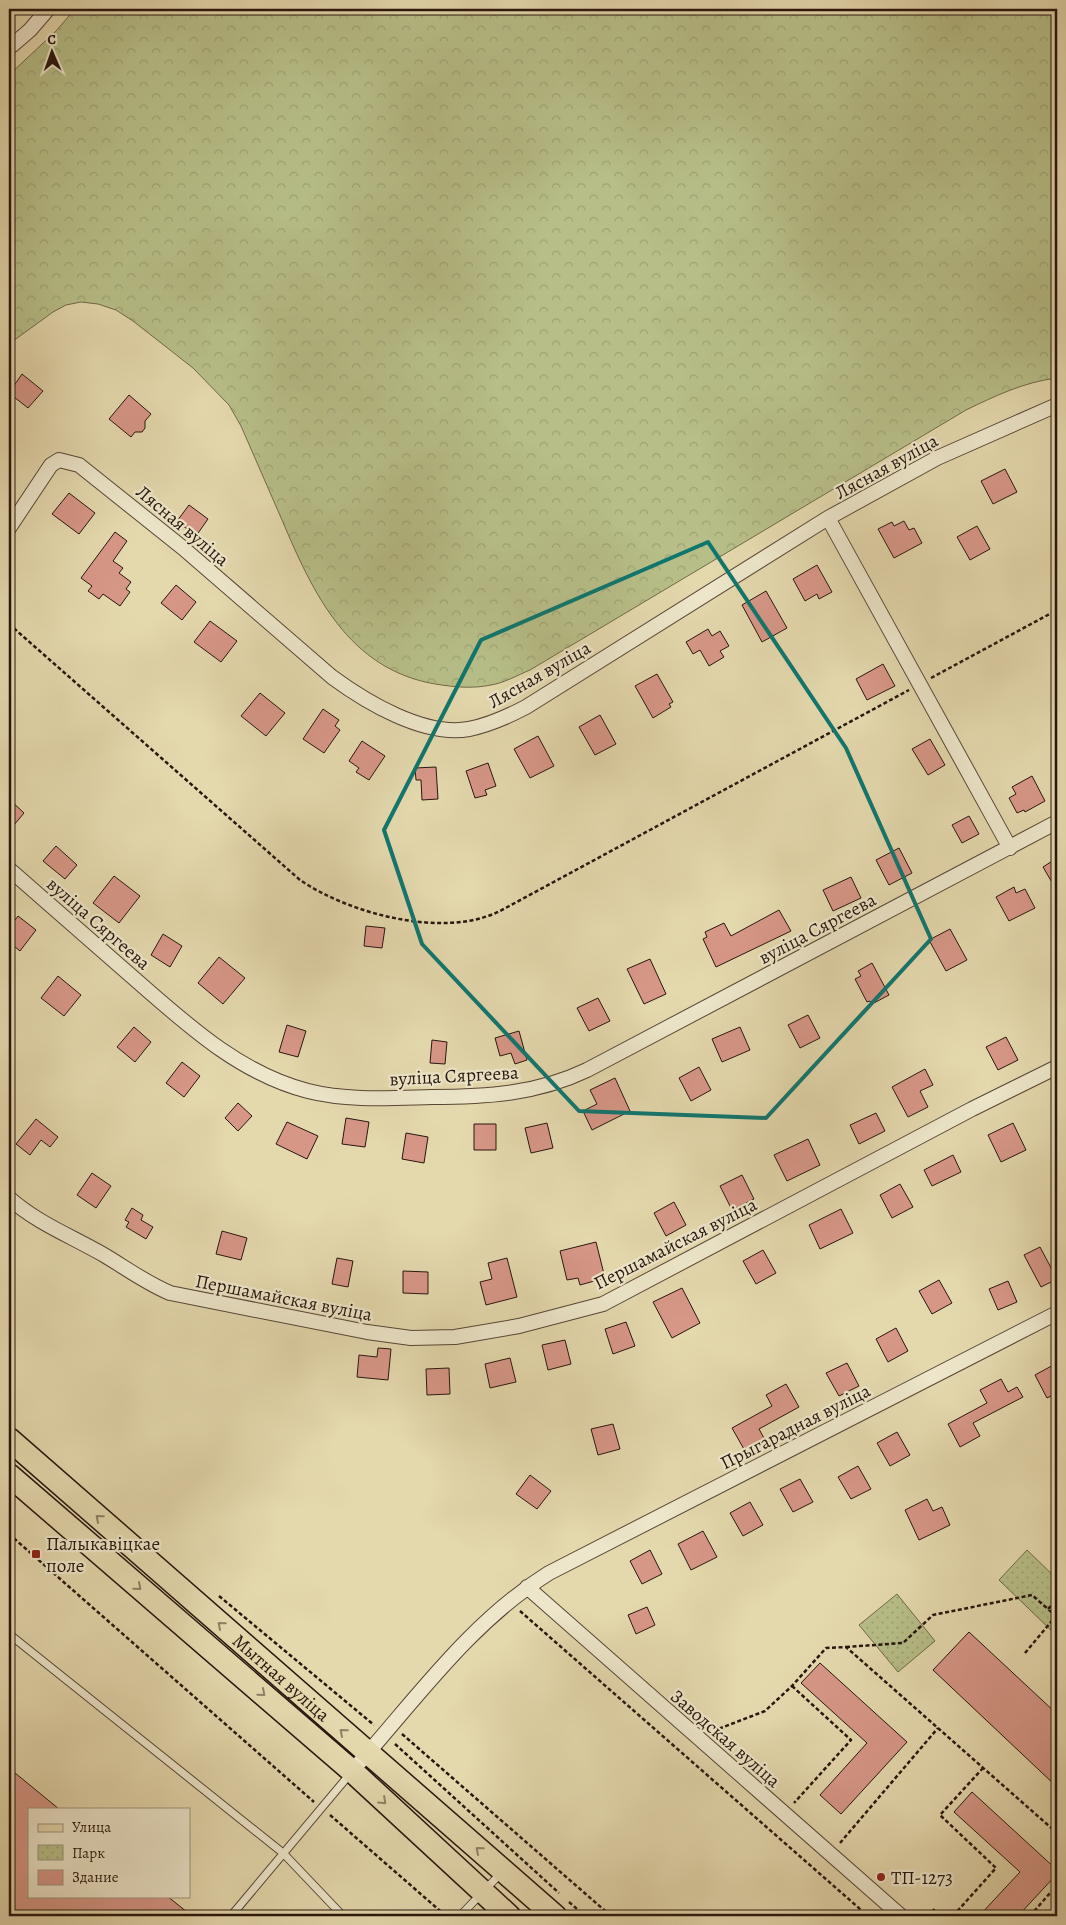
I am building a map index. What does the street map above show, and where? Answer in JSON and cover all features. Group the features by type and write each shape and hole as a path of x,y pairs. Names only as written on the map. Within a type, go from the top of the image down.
{"main road":[{"name":"Мытная вуліца","path":"9,1439 556,1916"},
{"name":"Мытная вуліца","path":"9,1476 352,1771 509,1916"}],"street":[{"path":"9,48 30,30 48,9"},
{"name":"Лясная вуліца","path":"9,528 51,464 59,460 79,464 183,548 332,677 353,692 406,719 444,729 467,730 494,723 526,707 828,518 937,458 1057,405"},
{"path":"828,518 1010,848"},
{"name":"вуліца Сяргеева","path":"9,869 178,1016 220,1049 262,1074 283,1084 324,1095 388,1098 462,1097 522,1092 568,1079 1057,822"},
{"name":"Першамайская вуліца","path":"9,1198 34,1219 102,1254 151,1285 170,1293 384,1335 432,1339 455,1337 519,1326 603,1304 972,1109 1057,1067"},
{"name":"Прыгарадная вуліца","path":"352,1771 456,1650 526,1587 549,1573 1057,1313"},
{"name":"Заводская вуліца","path":"526,1587 901,1916"}],"lane":[{"path":"9,1634 283,1853 343,1916"},
{"path":"231,1916 352,1771"},
{"path":"460,1916 503,1870"}],"path":[{"path":"9,624 140,742 306,885 334,901 370,912 417,921 448,924 484,919 509,907 1057,610"},
{"path":"9,1534 446,1916"},
{"path":"216,1593 388,1729 611,1916"},
{"path":"686,1728 715,1732 765,1711 792,1686 826,1648 902,1643 933,1615 1032,1595 1056,1616 1025,1653"},
{"path":"1048,1609 1057,1600"},
{"path":"509,1602 868,1916"},
{"path":"846,1647 1057,1833"},
{"path":"790,1807 851,1740 792,1686"},
{"path":"837,1846 938,1728"},
{"path":"388,1729 585,1916"},
{"path":"953,1916 996,1868 940,1815 983,1768"},
{"path":"1030,1916 1057,1885"},
{"path":"933,1909 939,1916"}],"highlighted area":[{"path":"708,542 846,748 931,939 766,1118 579,1111 422,944 384,830 481,640"}],"green space":[{"path":"75,9 1057,9 1057,378 1021,386 966,410 530,670 501,683 477,687 435,684 405,676 379,662 357,645 338,624 321,600 294,547 241,426 229,405 193,368 133,321 116,310 98,304 81,302 66,305 53,312 9,344 9,75 56,31"},
{"path":"1027,1550 1057,1579 1057,1636 999,1580"},
{"path":"897,1594 935,1641 898,1672 859,1625"}],"building":[{"path":"22,374 43,391 28,408 9,393"},
{"path":"129,395 151,414 145,421 145,428 142,432 135,432 131,437 109,419"},
{"path":"1005,469 1017,492 993,504 981,481"},
{"path":"69,493 95,513 79,534 52,514"},
{"path":"189,505 208,519 196,536 177,521"},
{"path":"904,521 909,530 914,528 922,543 894,558 878,529 892,522 894,526"},
{"path":"977,526 990,549 970,560 957,537"},
{"path":"115,532 127,541 113,561 123,568 119,573 131,582 126,589 130,592 120,606 103,594 99,599 88,591 92,586 81,578"},
{"path":"817,565 832,592 819,599 817,594 805,601 793,579"},
{"path":"176,585 196,602 182,620 161,603"},
{"path":"766,591 787,628 762,642 742,605"},
{"path":"210,621 237,641 221,662 194,642"},
{"path":"708,629 712,636 720,631 729,646 720,651 724,657 709,666 700,650 693,654 686,642"},
{"path":"883,664 895,686 867,700 856,679"},
{"path":"657,674 673,702 669,704 671,707 653,718 635,686"},
{"path":"260,693 285,713 266,736 241,716"},
{"path":"323,709 339,720 335,726 340,730 324,753 303,739"},
{"path":"600,715 616,744 595,755 579,727"},
{"path":"538,736 554,766 530,778 514,749"},
{"path":"930,739 945,765 928,775 912,749"},
{"path":"362,741 385,756 369,780 356,772 359,768 349,761"},
{"path":"488,763 496,786 485,790 487,795 475,798 466,771"},
{"path":"436,767 438,799 422,800 421,780 416,780 415,768"},
{"path":"1032,776 1045,801 1025,812 1024,810 1017,813 1009,798 1016,794 1012,787"},
{"path":"9,799 24,813 9,831"},
{"path":"969,816 979,834 962,843 952,825"},
{"path":"56,846 77,865 65,879 43,861"},
{"path":"899,848 912,873 889,885 876,860"},
{"path":"1057,858 1057,891 1043,867"},
{"path":"114,876 140,896 119,923 93,903"},
{"path":"851,877 861,898 833,911 823,890"},
{"path":"1014,887 1016,893 1025,889 1035,908 1009,921 996,897"},
{"path":"779,910 791,931 716,967 703,939 707,937 705,932 724,923 731,936"},
{"path":"18,916 36,930 20,951 9,942 9,928"},
{"path":"366,926 385,928 382,948 364,946"},
{"path":"950,929 967,960 946,971 929,940"},
{"path":"163,934 182,946 170,967 151,955"},
{"path":"219,957 245,978 223,1004 198,983"},
{"path":"650,959 666,994 644,1004 627,969"},
{"path":"872,963 889,995 872,1004 870,1001 867,1002 855,979 861,976 858,971"},
{"path":"58,976 81,995 64,1016 41,998"},
{"path":"598,998 610,1021 589,1031 577,1008"},
{"path":"808,1015 820,1038 800,1048 788,1025"},
{"path":"287,1025 306,1031 298,1057 279,1052"},
{"path":"134,1027 151,1042 135,1062 117,1047"},
{"path":"740,1027 750,1050 722,1062 712,1039"},
{"path":"519,1031 527,1060 515,1064 511,1053 500,1056 495,1038"},
{"path":"1006,1037 1018,1060 998,1070 986,1047"},
{"path":"432,1040 447,1042 445,1064 430,1063"},
{"path":"182,1062 200,1076 184,1097 166,1083"},
{"path":"699,1067 711,1090 691,1101 679,1078"},
{"path":"925,1069 933,1085 920,1091 928,1107 908,1117 892,1087"},
{"path":"615,1078 630,1111 592,1130 583,1111 597,1104 590,1090"},
{"path":"238,1103 252,1116 238,1131 225,1118"},
{"path":"876,1113 885,1131 859,1144 850,1125"},
{"path":"346,1118 369,1122 365,1147 342,1144"},
{"path":"36,1119 58,1137 50,1147 41,1140 30,1155 16,1144"},
{"path":"287,1122 318,1136 307,1159 276,1144"},
{"path":"547,1123 553,1148 531,1153 525,1128"},
{"path":"1013,1123 1026,1150 1001,1162 988,1135"},
{"path":"474,1124 496,1124 496,1150 474,1150"},
{"path":"406,1133 428,1137 424,1163 402,1159"},
{"path":"808,1139 820,1165 787,1181 774,1155"},
{"path":"953,1155 961,1172 932,1186 924,1170"},
{"path":"92,1173 111,1186 96,1208 77,1195"},
{"path":"742,1175 754,1199 732,1210 720,1186"},
{"path":"900,1184 913,1207 892,1218 880,1195"},
{"path":"674,1202 686,1225 666,1236 654,1213"},
{"path":"132,1208 143,1215 141,1220 153,1227 146,1239 126,1227 129,1222 125,1220"},
{"path":"841,1209 853,1233 820,1249 809,1225"},
{"path":"222,1231 247,1238 241,1260 216,1254"},
{"path":"596,1242 605,1278 580,1285 578,1278 567,1280 560,1251"},
{"path":"1040,1247 1057,1279 1041,1287 1024,1255"},
{"path":"763,1250 776,1273 756,1284 743,1261"},
{"path":"337,1258 353,1261 348,1287 332,1284"},
{"path":"507,1258 517,1297 486,1305 480,1282 492,1279 488,1263"},
{"path":"403,1271 428,1272 428,1294 403,1293"},
{"path":"939,1280 952,1303 932,1314 919,1291"},
{"path":"1008,1281 1017,1302 998,1310 989,1289"},
{"path":"682,1288 700,1323 672,1338 653,1302"},
{"path":"626,1322 635,1346 613,1354 605,1329"},
{"path":"896,1328 908,1351 888,1362 876,1339"},
{"path":"565,1340 571,1364 548,1370 542,1345"},
{"path":"378,1348 391,1349 388,1380 357,1377 359,1355 377,1357"},
{"path":"510,1358 516,1382 490,1388 485,1364"},
{"path":"847,1363 859,1386 839,1396 826,1373"},
{"path":"1057,1363 1057,1393 1047,1398 1035,1375"},
{"path":"449,1368 450,1394 427,1395 426,1369"},
{"path":"1001,1379 1008,1392 1017,1387 1023,1397 973,1423 980,1436 960,1447 948,1424 987,1403 980,1390"},
{"path":"786,1384 799,1407 759,1429 765,1440 745,1451 732,1428 772,1406 766,1395"},
{"path":"613,1424 620,1449 598,1455 591,1429"},
{"path":"897,1432 910,1455 890,1466 877,1443"},
{"path":"858,1466 871,1489 851,1499 838,1477"},
{"path":"530,1475 551,1491 537,1509 516,1494"},
{"path":"800,1479 813,1502 793,1512 780,1489"},
{"path":"927,1499 933,1511 942,1507 950,1525 919,1540 905,1510"},
{"path":"750,1502 763,1525 743,1536 730,1513"},
{"path":"703,1531 717,1557 691,1570 678,1544"},
{"path":"650,1550 662,1574 642,1584 630,1561"},
{"path":"647,1607 655,1625 636,1634 628,1615"},
{"path":"969,1632 1057,1714 1057,1787 933,1670"},
{"path":"820,1663 907,1742 841,1814 820,1795 867,1743 801,1683"},
{"path":"9,1768 58,1808 28,1808 28,1898 170,1898 192,1916 9,1916"},
{"path":"972,1792 1057,1870 1057,1874 1018,1916 979,1916 1020,1872 954,1812"}],"place":[{"name":"Палыкавіцкае поле","path":"36,1554"},
{"name":"ТП-1273","path":"881,1877"}]}
